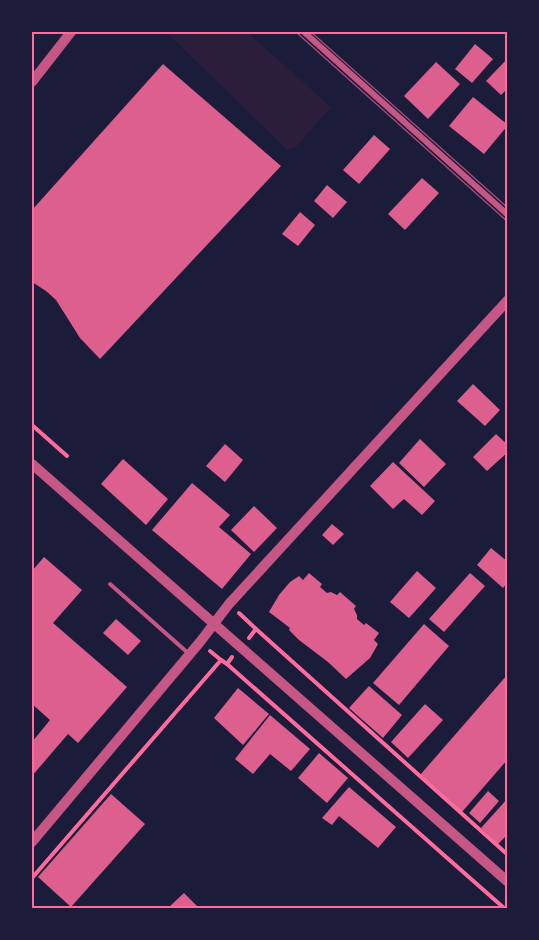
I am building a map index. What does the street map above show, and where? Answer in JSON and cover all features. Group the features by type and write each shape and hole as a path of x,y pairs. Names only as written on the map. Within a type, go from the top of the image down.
{"street":[{"path":"32,82 71,32"},
{"path":"304,32 507,215"},
{"path":"32,842 229,604 507,300"},
{"path":"34,470 214,623 507,882"}],"lane":[{"path":"110,584 178,642 189,655"}],"path":[{"path":"32,425 67,456"},
{"path":"229,604 507,855"},
{"path":"227,664 256,628"},
{"path":"32,879 221,660 504,909"}],"shaded area":[{"path":"172,32 247,32 331,107 296,147 287,150 169,35"}],"building":[{"path":"475,44 493,59 472,83 455,69"},
{"path":"508,58 508,88 501,95 486,81"},
{"path":"436,62 460,84 428,119 404,96"},
{"path":"163,64 281,166 100,359 80,338 56,300 32,282 32,210"},
{"path":"473,97 508,125 484,154 449,126"},
{"path":"374,135 390,149 359,184 343,170"},
{"path":"422,178 439,193 405,230 388,214"},
{"path":"327,185 347,202 333,218 314,201"},
{"path":"300,212 315,225 298,246 282,234"},
{"path":"473,384 500,410 485,426 457,401"},
{"path":"496,434 508,445 508,452 487,471 473,457"},
{"path":"420,439 446,464 424,487 399,463"},
{"path":"225,444 243,460 225,482 206,466"},
{"path":"123,459 168,499 146,525 101,484"},
{"path":"393,462 435,501 422,515 404,499 393,509 370,486"},
{"path":"192,483 230,515 219,527 251,554 222,589 152,530"},
{"path":"254,506 277,528 254,552 231,530"},
{"path":"332,524 344,534 333,545 322,535"},
{"path":"491,548 508,562 508,582 503,588 477,565"},
{"path":"44,557 82,590 53,623 127,687 78,743 68,734 32,776 32,742 50,720 32,704 32,571"},
{"path":"417,571 436,588 409,618 390,602"},
{"path":"309,573 322,584 320,587 327,593 337,595 340,592 356,606 354,609 357,619 379,633 374,640 378,644 370,658 346,679 269,612 290,582 299,576 303,580"},
{"path":"470,573 485,586 444,632 429,619"},
{"path":"116,619 141,641 128,655 103,633"},
{"path":"424,624 449,646 399,705 373,683"},
{"path":"508,674 508,759 462,812 420,775"},
{"path":"369,686 402,715 383,738 349,708"},
{"path":"238,688 269,714 243,745 214,718"},
{"path":"425,704 443,720 408,758 391,742"},
{"path":"270,715 310,749 291,771 270,754 253,774 235,759"},
{"path":"319,753 348,778 327,803 298,778"},
{"path":"349,787 396,827 378,848 339,816 332,825 322,818"},
{"path":"488,791 499,801 480,823 469,813"},
{"path":"111,794 145,824 71,907 38,877"},
{"path":"508,798 508,834 498,844 481,828"},
{"path":"184,893 199,908 168,908"}],"tram line":[{"path":"296,32 508,222"},
{"path":"311,32 508,208"}]}
